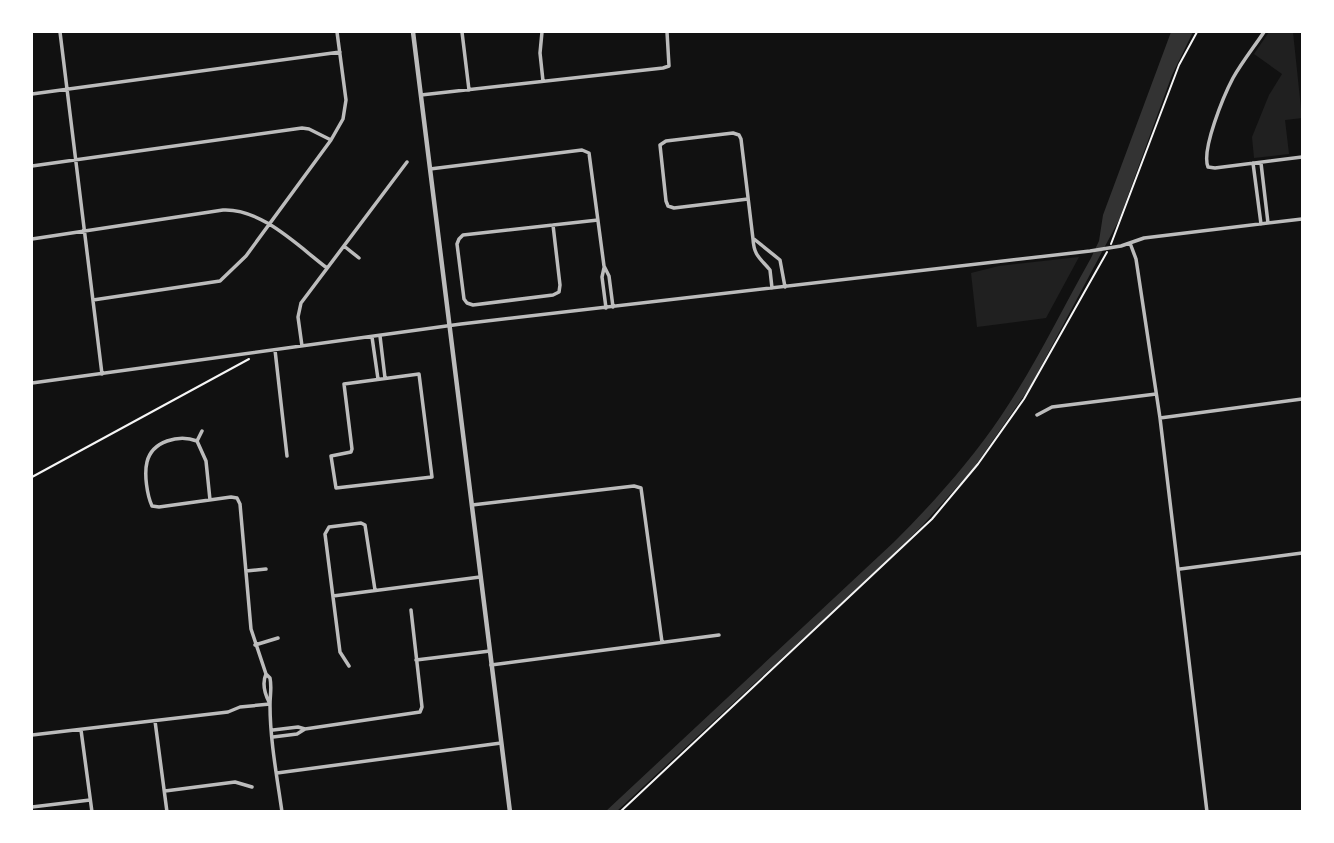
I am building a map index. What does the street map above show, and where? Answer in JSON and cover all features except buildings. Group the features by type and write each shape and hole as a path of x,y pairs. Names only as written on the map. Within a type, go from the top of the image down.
{"street":[{"path":"60,32 102,374"},
{"path":"93,300 220,281 246,256 331,140 343,119 345,110 337,32"},
{"path":"413,32 508,811"},
{"path":"462,32 469,90"},
{"path":"542,32 540,53 543,81"},
{"path":"420,95 669,66 667,32"},
{"path":"1264,32 1231,83 1207,149 1206,162 1208,167 1303,157"},
{"path":"32,94 340,52"},
{"path":"32,166 302,128 331,140"},
{"path":"748,199 674,208 668,206 660,148 662,143 739,135 748,199 754,253 770,270 772,288"},
{"path":"430,169 582,150 589,153 604,265 606,308"},
{"path":"302,346 298,317 300,306 407,162"},
{"path":"1261,162 1268,223"},
{"path":"1253,163 1261,224"},
{"path":"1258,198 1265,197"},
{"path":"32,239 230,209 252,214 327,268"},
{"path":"553,225 559,292 473,305 467,303 464,299 457,244 463,235 598,219"},
{"path":"32,383 450,326 1105,249 1144,238 1303,219"},
{"path":"753,239 780,260 785,287"},
{"path":"1130,243 1136,259 1160,418 1207,811"},
{"path":"344,246 359,258"},
{"path":"604,265 610,282 613,307"},
{"path":"603,283 610,282"},
{"path":"380,336 386,378"},
{"path":"372,337 378,379"},
{"path":"275,349 287,456"},
{"path":"376,362 383,361"},
{"path":"419,374 432,458 432,477 335,488 331,456 347,454 352,449 344,384 378,379 419,374"},
{"path":"1037,415 1052,407 1156,394"},
{"path":"1160,418 1303,399"},
{"path":"197,441 202,431"},
{"path":"210,500 206,461 197,441 187,438 172,440 163,443 150,454 146,467 152,506 237,498 240,503 255,645 270,678 270,704"},
{"path":"472,505 634,486 641,488 662,642"},
{"path":"349,666 340,652 325,534 329,527 361,523 365,525 375,590"},
{"path":"1179,569 1303,553"},
{"path":"246,571 266,569"},
{"path":"332,596 480,577"},
{"path":"273,737 306,729 420,712 422,707 411,610"},
{"path":"491,666 719,635"},
{"path":"255,645 278,638"},
{"path":"416,660 489,651"},
{"path":"266,674 264,685 270,704 282,811"},
{"path":"264,685 271,684"},
{"path":"32,735 270,704"},
{"path":"155,721 167,811"},
{"path":"289,728 290,734"},
{"path":"273,730 306,729"},
{"path":"82,730 92,811"},
{"path":"277,773 501,743"},
{"path":"165,791 235,782 252,787"},
{"path":"32,807 90,800"}],"path":[{"path":"1112,242 1179,65 1198,32"},
{"path":"620,811 932,519 978,464 1024,399 1106,255"},
{"path":"32,477 250,358"}],"shaded area":[{"path":"1171,32 1193,32 1172,75 1119,220 1030,387 973,469 921,527 880,567 617,811 605,812 894,542 977,450 1037,358 1099,241 1103,215"},
{"path":"1269,32 1293,32 1302,118 1285,120 1289,154 1254,158 1252,137 1269,95 1282,74 1254,54"},
{"path":"1079,257 1046,318 977,327 971,273 999,266"}]}
